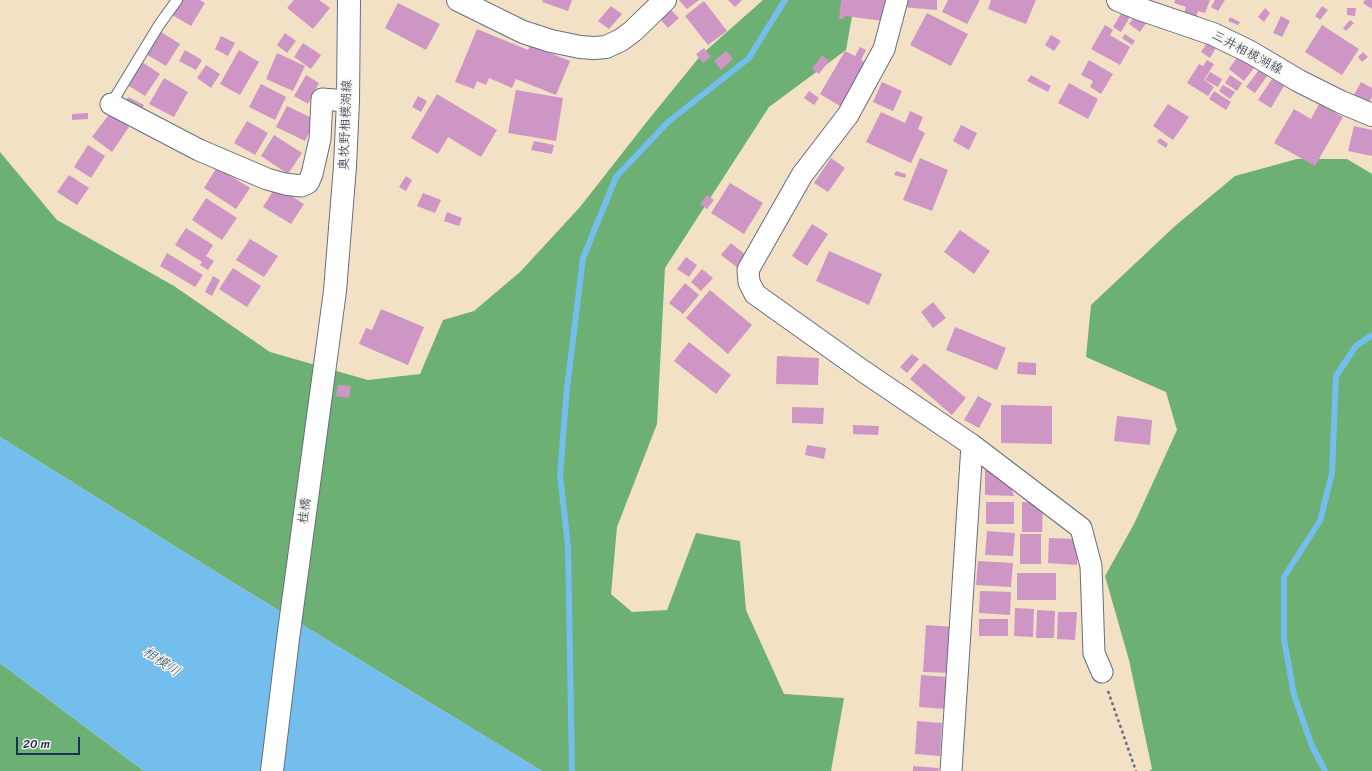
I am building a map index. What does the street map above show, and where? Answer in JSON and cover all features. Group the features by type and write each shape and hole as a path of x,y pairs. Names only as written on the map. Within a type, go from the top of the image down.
{"main road":[{"name":"奥牧野相模湖線","path":"339,250 348,101 349,0"},
{"path":"458,0 523,32 544,39 580,47 594,48 606,46 620,40 633,31 665,0"},
{"name":"三井相模湖線","path":"1118,0 1213,34 1250,52 1299,81 1341,102 1372,115"},
{"name":"桂橋","path":"272,771 289,632 335,291 339,250"}],"street":[{"path":"897,0 884,49 848,115 802,175 748,270 749,282 755,294 863,371 972,445 1082,528 1091,566 1094,653 1102,672"},
{"path":"111,104 199,150 267,179 285,184 301,186 308,183 312,174 320,139 322,99 348,101"},
{"path":"951,771 972,445"}],"lane":[{"path":"111,104 159,25 177,0"}],"path":[{"path":"1102,672 1136,771"}],"green space":[{"path":"763,0 855,0 846,50 769,107 665,268 657,424 617,527 611,594 632,612 667,610 696,533 740,541 746,610 784,694 844,698 831,771 542,771 229,580 0,437 0,152 57,220 174,286 270,352 368,380 420,374 443,320 474,311 520,272 580,207 701,55"},
{"path":"1297,159 1347,159 1372,174 1372,771 1149,771 1152,769 1129,660 1105,576 1134,524 1177,430 1166,392 1086,357 1091,305 1175,226 1235,176"},
{"path":"0,663 144,771 0,771"}],"water":[{"name":"相模川","path":"0,437 229,580 542,771 144,771 0,663"}],"building":[{"path":"180,0 200,0 205,3 191,26 172,15"},
{"path":"294,0 319,0 330,8 313,29 287,8"},
{"path":"543,0 572,0 568,11 542,2"},
{"path":"679,0 699,0 687,9"},
{"path":"728,0 742,0 735,7"},
{"path":"841,0 885,0 883,21 845,16 844,19 839,19"},
{"path":"902,0 937,0 937,10 901,7"},
{"path":"948,0 980,0 967,24 942,12"},
{"path":"991,0 1036,0 1026,24 988,9"},
{"path":"1175,0 1210,0 1205,13 1198,11 1196,19 1183,15 1186,7 1174,3"},
{"path":"1215,0 1225,0 1218,11 1211,7"},
{"path":"1365,0 1372,0 1372,9 1363,3"},
{"path":"704,1 727,31 708,45 685,16"},
{"path":"398,3 440,24 426,50 385,28"},
{"path":"611,6 622,14 609,29 598,21"},
{"path":"1322,6 1328,10 1320,20 1315,16"},
{"path":"669,8 679,18 668,28 659,18"},
{"path":"1265,8 1270,13 1264,22 1258,17"},
{"path":"1347,8 1356,8 1355,16 1347,15"},
{"path":"1122,12 1130,17 1121,32 1113,27"},
{"path":"927,13 968,34 951,66 910,45"},
{"path":"1136,14 1147,22 1140,32 1129,24"},
{"path":"1281,16 1290,21 1282,37 1273,33"},
{"path":"1230,17 1240,22 1238,25 1228,21"},
{"path":"1350,20 1354,23 1346,31 1343,28"},
{"path":"1105,25 1113,30 1110,35 1130,47 1120,65 1091,49"},
{"path":"1322,25 1359,49 1342,75 1305,52"},
{"path":"477,29 528,50 530,45 570,61 556,95 516,79 512,88 489,78 486,85 477,81 474,89 455,82"},
{"path":"158,30 180,44 166,66 144,53"},
{"path":"285,33 296,41 287,53 277,45"},
{"path":"1125,34 1135,41 1132,45 1122,38"},
{"path":"1051,35 1061,41 1054,51 1045,45"},
{"path":"221,36 235,43 228,56 215,49"},
{"path":"1208,41 1217,46 1210,58 1201,52"},
{"path":"303,43 321,55 311,69 294,57"},
{"path":"860,47 866,50 861,60 870,65 845,109 820,94 845,51 855,56"},
{"path":"704,48 711,57 703,63 696,54"},
{"path":"185,50 202,60 196,70 179,61"},
{"path":"239,50 259,62 240,95 220,84"},
{"path":"726,51 733,59 721,70 714,61"},
{"path":"1363,52 1368,57 1362,62 1358,57"},
{"path":"277,53 305,66 293,91 266,79"},
{"path":"822,55 829,61 819,74 812,69"},
{"path":"1238,56 1254,68 1244,81 1229,69"},
{"path":"139,60 160,74 145,96 124,83"},
{"path":"1089,60 1113,74 1101,94 1090,87 1093,81 1081,75"},
{"path":"1207,60 1214,64 1204,80 1214,87 1208,96 1187,83 1199,64 1203,66"},
{"path":"206,65 220,74 211,88 197,78"},
{"path":"1259,70 1267,76 1255,93 1246,87"},
{"path":"1210,72 1222,79 1218,87 1205,80"},
{"path":"306,75 319,83 308,104 294,96"},
{"path":"1031,75 1051,86 1048,92 1027,81"},
{"path":"1230,75 1242,83 1237,91 1225,83"},
{"path":"164,78 188,92 174,117 149,104"},
{"path":"1272,79 1284,86 1271,108 1258,100"},
{"path":"882,82 902,91 893,111 873,102"},
{"path":"1361,82 1372,88 1372,97 1369,102 1354,95"},
{"path":"1069,83 1098,99 1088,119 1058,103"},
{"path":"261,84 286,97 275,120 249,107"},
{"path":"1223,85 1235,92 1230,99 1219,91"},
{"path":"516,90 563,98 556,141 508,133"},
{"path":"809,91 819,98 814,105 804,98"},
{"path":"1214,91 1231,102 1226,110 1209,99"},
{"path":"437,94 497,130 481,157 448,137 438,154 411,138"},
{"path":"418,96 427,101 421,112 412,107"},
{"path":"128,97 144,105 141,111 126,103"},
{"path":"1168,104 1189,117 1173,140 1153,126"},
{"path":"1319,104 1343,117 1315,166 1274,143 1294,109 1311,119"},
{"path":"287,106 316,120 305,141 276,127"},
{"path":"910,111 923,117 918,129 925,133 911,163 866,142 881,112 905,123"},
{"path":"88,113 88,119 72,120 72,114"},
{"path":"110,113 129,127 112,152 92,137"},
{"path":"247,121 268,133 255,155 234,143"},
{"path":"961,125 977,133 969,150 953,141"},
{"path":"1354,126 1372,130 1372,156 1348,151"},
{"path":"274,135 302,153 288,174 261,156"},
{"path":"1160,138 1168,144 1166,148 1157,142"},
{"path":"534,141 554,145 552,154 531,150"},
{"path":"88,145 105,156 91,178 74,167"},
{"path":"831,158 845,168 828,192 814,183"},
{"path":"920,158 948,170 932,211 903,200"},
{"path":"217,167 250,188 236,209 204,188"},
{"path":"896,171 906,174 905,178 894,175"},
{"path":"69,175 89,188 77,205 57,192"},
{"path":"406,176 412,180 406,191 399,187"},
{"path":"730,183 763,203 744,234 711,213"},
{"path":"276,186 304,204 291,224 263,207"},
{"path":"423,193 441,200 435,213 417,206"},
{"path":"707,195 714,200 707,209 700,204"},
{"path":"206,198 237,218 222,240 192,220"},
{"path":"447,212 462,218 459,226 444,221"},
{"path":"812,224 828,234 807,266 792,256"},
{"path":"186,228 213,245 206,256 214,261 208,270 200,265 202,262 175,245"},
{"path":"960,230 990,251 974,274 944,252"},
{"path":"250,239 278,256 264,277 236,260"},
{"path":"731,243 747,256 738,268 721,255"},
{"path":"829,251 882,274 869,305 816,281"},
{"path":"167,253 203,275 195,287 160,266"},
{"path":"686,257 697,265 689,277 677,269"},
{"path":"233,268 261,286 247,307 219,289"},
{"path":"702,269 713,278 701,291 691,282"},
{"path":"213,276 220,280 212,296 205,292"},
{"path":"685,283 699,295 683,314 669,303"},
{"path":"710,290 752,325 728,354 686,318"},
{"path":"933,302 946,318 933,328 921,312"},
{"path":"381,309 424,327 408,365 359,344 366,328 372,330"},
{"path":"955,327 1006,348 997,370 946,350"},
{"path":"689,342 731,375 716,394 674,361"},
{"path":"912,354 919,359 907,373 900,367"},
{"path":"777,356 819,358 818,385 776,384"},
{"path":"1018,362 1036,363 1036,375 1017,374"},
{"path":"924,363 966,398 952,415 910,379"},
{"path":"338,385 351,386 349,398 336,396"},
{"path":"978,396 992,404 979,428 964,420"},
{"path":"1001,405 1052,406 1052,444 1001,443"},
{"path":"792,407 824,408 823,424 792,423"},
{"path":"1117,416 1152,420 1150,445 1114,441"},
{"path":"853,425 879,426 878,435 853,434"},
{"path":"807,445 826,448 824,459 805,455"},
{"path":"985,469 995,469 1007,476 1014,496 985,495"},
{"path":"986,502 1014,502 1014,524 986,524"},
{"path":"1022,502 1043,503 1042,532 1022,532"},
{"path":"987,531 1015,533 1013,556 985,555"},
{"path":"1020,534 1041,534 1041,564 1020,564"},
{"path":"1049,538 1078,539 1077,565 1048,563"},
{"path":"978,561 1013,563 1011,587 976,585"},
{"path":"1017,573 1056,573 1056,600 1017,600"},
{"path":"980,591 1011,592 1010,615 979,613"},
{"path":"1015,608 1034,609 1033,637 1014,636"},
{"path":"1037,610 1055,611 1054,638 1036,638"},
{"path":"1058,612 1077,612 1075,640 1057,639"},
{"path":"979,619 1008,619 1008,636 979,636"},
{"path":"926,625 955,627 953,673 923,672"},
{"path":"921,675 948,677 946,709 919,707"},
{"path":"917,721 942,723 940,756 915,754"},
{"path":"913,766 939,768 938,771 913,771"}],"waterway":[{"path":"572,771 568,546 560,475 567,388 583,258 616,177 668,122 749,58 785,0"},
{"path":"1325,771 1312,746 1294,695 1284,639 1284,577 1320,521 1332,473 1336,376 1356,346 1372,335"}]}
